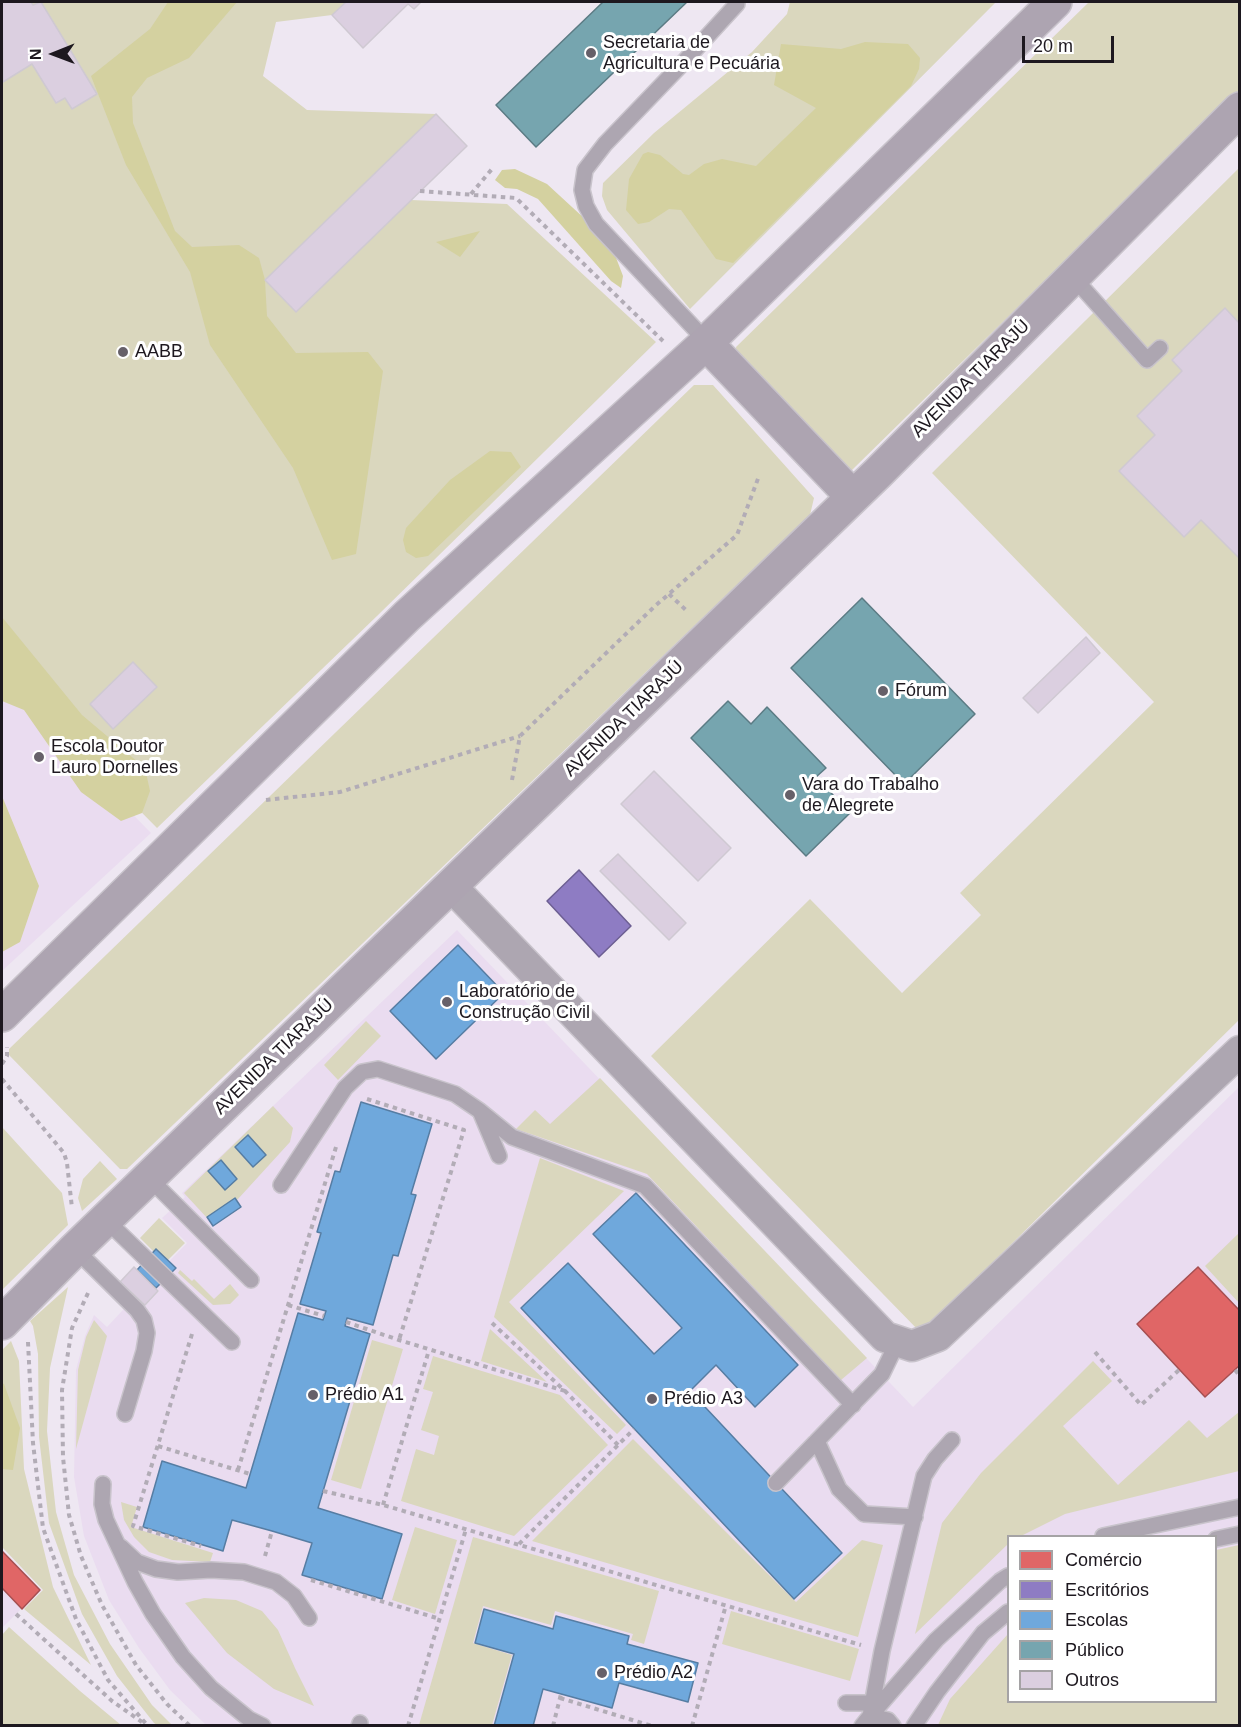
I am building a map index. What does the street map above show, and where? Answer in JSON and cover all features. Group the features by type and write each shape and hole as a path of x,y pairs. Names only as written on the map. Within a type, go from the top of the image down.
{"main road":[{"path":"2,1015 407,616 706,342 1055,2"},
{"name":"AVENIDA TIARAJÚ","path":"6,1318 86,1229 149,1178 853,497 1239,109"},
{"path":"706,342 853,497"}],"street":[{"path":"451,886 885,1337 912,1346 938,1336 1239,1051"}],"lane":[{"path":"706,342 596,224 586,206 582,190 585,170 605,144 737,4"},
{"path":"1072,277 1147,360 1160,348"},
{"path":"281,1185 345,1088 362,1072 378,1069 455,1095 480,1111 512,1137 645,1186 853,1404"},
{"path":"480,1111 500,1156"},
{"path":"149,1178 251,1280"},
{"path":"86,1229 232,1341"},
{"path":"86,1229 144,1320 147,1333 144,1351 125,1414"},
{"path":"776,1483 882,1374 898,1341"},
{"path":"868,1715 924,1476 934,1459 952,1440"},
{"path":"817,1441 839,1489 864,1514 915,1518"},
{"path":"103,1484 102,1504 106,1520 153,1614 183,1657 211,1689 249,1719 263,1725"},
{"path":"1108,1535 1239,1507"},
{"path":"1217,1539 1239,1534"},
{"path":"115,1542 137,1562 156,1569 178,1572 211,1570 244,1572 276,1582 294,1596 309,1618"},
{"path":"868,1715 936,1640 999,1581 1007,1577"},
{"path":"914,1725 983,1633 1007,1613"},
{"path":"846,1703 868,1715 888,1720 893,1725"}],"path":[{"path":"471,195 492,169"},
{"path":"420,191 516,198 666,344"},
{"path":"266,800 339,792 520,736 669,594 737,535 759,476"},
{"path":"669,594 691,614"},
{"path":"512,782 520,736"},
{"path":"2,1064 7,1056 7,1047"},
{"path":"2,1080 63,1153 67,1163 69,1198 72,1208 86,1229"},
{"path":"363,1098 464,1130 399,1340"},
{"path":"238,1470 338,1139"},
{"path":"288,1305 324,1316"},
{"path":"6,1318 28,1342 33,1443 43,1528 76,1619 108,1680 148,1725"},
{"path":"346,1322 429,1350 565,1390"},
{"path":"492,1323 565,1390 618,1445"},
{"path":"133,1526 192,1333"},
{"path":"383,1505 429,1350"},
{"path":"1095,1352 1141,1405 1179,1370"},
{"path":"1234,1370 1239,1376"},
{"path":"519,1544 634,1429"},
{"path":"158,1446 250,1474"},
{"path":"323,1491 383,1505 882,1651"},
{"path":"408,1725 466,1529"},
{"path":"262,1565 272,1531"},
{"path":"692,1725 726,1605"},
{"path":"16,1614 112,1701 148,1725"},
{"path":"553,1725 561,1696 652,1725"}],"shaded area":[{"path":"2,2 346,2 332,15 276,22 263,76 307,110 436,114 266,281 296,312 411,200 507,204 656,342 157,828 2,671"},
{"path":"168,2 237,2 189,58 147,78 132,97 133,123 175,231 192,247 239,245 259,258 265,280 267,316 296,353 368,352 383,371 356,554 332,560 293,468 210,345 190,272 126,165 91,76 150,29"},
{"path":"790,2 996,2 690,309 607,210 602,196 603,183 654,133 752,52 787,14"},
{"path":"1089,2 1239,2 1239,90 852,470 838,469 737,362 736,347"},
{"path":"865,42 908,44 920,58 919,69 911,86 733,263 716,259 681,210 669,209 649,222 638,224 626,210 629,179 643,154 648,152 660,155 683,174 689,175 704,164 722,159 756,166 816,108 774,85 781,44 841,49"},
{"path":"1239,168 1239,1020 921,1333 651,1056 810,899 902,993 981,915 960,893 1154,702 932,473"},
{"path":"515,169 547,184 610,242 623,276 621,288 611,281 538,199 517,189 505,188 495,180 502,170"},
{"path":"480,231 460,257 436,242"},
{"path":"694,385 713,385 814,498 810,515 127,1169 120,1169 9,1055 9,1049"},
{"path":"490,451 511,452 521,467 428,556 416,558 406,552 403,540 406,528 450,480"},
{"path":"2,617 82,715 145,768 150,791 142,813 121,821 81,792 24,710 2,701"},
{"name":"Escola Doutor Lauro Dornelles","path":"2,681 151,833 2,971"},
{"path":"2,796 39,886 20,942 2,952"},
{"path":"457,930 913,1407 1239,1087 1239,1725 206,1725 170,1690 139,1648 109,1600 84,1536 74,1477 76,1370 85,1336 94,1315 107,1327 135,1297 145,1306 159,1291 150,1281 187,1243 162,1218 185,1197 182,1193"},
{"path":"366,1021 381,1036 338,1080 324,1065"},
{"path":"600,1078 867,1358 841,1380 647,1174 516,1129 535,1110 550,1124"},
{"path":"273,1106 293,1128 290,1142 238,1199 208,1219 184,1193"},
{"path":"2,1127 62,1193 68,1225 2,1290"},
{"path":"540,1158 624,1191 509,1302 626,1425 617,1434 494,1317"},
{"path":"100,1161 117,1179 82,1211 78,1198 83,1179"},
{"path":"159,1218 185,1243 165,1263 140,1238"},
{"path":"1239,1233 1239,1303 1205,1266"},
{"path":"180,1270 192,1281 194,1279 214,1299 230,1284 239,1295 230,1304 213,1305 178,1273"},
{"path":"68,1287 50,1368 47,1431 56,1512 74,1575 110,1644 152,1705 172,1725 154,1723 117,1676 82,1614 49,1523 39,1437 38,1354 30,1321"},
{"path":"94,1320 107,1336 76,1449 78,1370 86,1337"},
{"path":"490,1329 547,1382 481,1361"},
{"path":"372,1340 403,1349 361,1489 331,1480"},
{"path":"11,1341 19,1361 24,1469 53,1587 91,1665 24,1609 43,1590 2,1547 2,1350"},
{"path":"433,1356 560,1395 608,1445 514,1536 401,1501 416,1449 434,1455 439,1436 421,1430 433,1392 423,1389"},
{"path":"1093,1361 1112,1381 1063,1426 1118,1485 1189,1420 1207,1438 1239,1412 1239,1471 1065,1514 1023,1535 1007,1535 1007,1545 915,1634 942,1523 981,1473"},
{"path":"2,1383 20,1428 13,1470 2,1469"},
{"path":"633,1439 796,1602 862,1540 883,1545 858,1637 532,1541"},
{"path":"121,1502 137,1507 131,1527 213,1553 210,1562 172,1560 149,1552 134,1537 124,1520"},
{"path":"415,1527 457,1540 435,1614 392,1600"},
{"path":"473,1537 659,1591 644,1644 631,1640 633,1634 555,1611 551,1625 483,1606 473,1643 512,1655 492,1725 419,1725"},
{"path":"1239,1545 1239,1725 938,1725 950,1699 1007,1635 1007,1703 1217,1703 1217,1550"},
{"path":"2,1551 40,1590 2,1628"},
{"path":"204,1598 236,1600 262,1611 278,1630 314,1706 274,1689 227,1653 185,1603"},
{"path":"731,1611 859,1649 850,1681 722,1644"},
{"path":"9,1627 121,1725 2,1725 2,1635"}],"building: Comércio":[{"path":"1198,1267 1240,1311 1240,1365 1205,1397 1137,1324"},
{"path":"2,1551 40,1590 22,1609 2,1588"}],"building: Escritórios":[{"path":"579,870 631,926 599,957 547,901"}],"building: Escolas":[{"name":"Laboratório de Construção Civil","path":"458,945 504,993 436,1059 390,1011"},
{"name":"Prédio A1","path":"361,1102 432,1124 411,1194 416,1195 398,1256 393,1255 373,1325 347,1318 345,1326 370,1334 318,1508 402,1534 382,1599 302,1575 312,1543 232,1520 223,1551 143,1527 162,1461 246,1488 298,1313 323,1320 326,1311 300,1304 321,1233 317,1232 335,1171 340,1172"},
{"path":"248,1135 266,1155 253,1167 235,1147"},
{"path":"221,1160 237,1179 225,1190 208,1171"},
{"name":"Prédio A3","path":"636,1193 798,1365 755,1407 716,1365 690,1391 842,1553 794,1599 521,1308 568,1263 654,1354 682,1328 593,1234"},
{"path":"235,1198 241,1207 213,1226 207,1217"},
{"path":"156,1249 176,1268 156,1288 137,1270"},
{"name":"Prédio A2","path":"484,1609 553,1629 556,1616 629,1636 627,1644 698,1663 688,1702 619,1683 612,1708 543,1689 533,1726 494,1726 514,1654 475,1643"}],"building: Público":[{"name":"Secretaria de Agricultura e Pecuária","path":"603,2 687,2 536,147 496,105"},
{"name":"Fórum","path":"862,598 975,714 904,784 791,668"},
{"name":"Vara do Trabalho de Alegrete","path":"728,701 751,724 767,707 826,768 816,777 850,813 806,856 691,738"}],"building: Outros":[{"path":"2,2 31,2 33,5 41,2 97,94 72,109 65,98 56,103 32,64 3,82"},
{"path":"346,2 421,2 414,9 408,4 363,48 332,15"},
{"path":"436,114 467,146 296,312 265,280"},
{"path":"1225,308 1240,324 1240,559 1201,520 1184,537 1119,471 1155,435 1137,416 1182,371 1172,360"},
{"path":"1086,637 1100,653 1038,713 1023,698"},
{"path":"133,662 157,687 113,729 90,704"},
{"path":"654,771 731,848 698,881 621,804"},
{"path":"618,854 686,923 669,940 600,871"},
{"path":"134,1267 158,1291 145,1305 120,1282"}],"place":[{"name":"Secretaria de Agricultura e Pecuária","path":"591,53"},
{"name":"AABB","path":"123,352"},
{"name":"Fórum","path":"883,691"},
{"name":"Escola Doutor Lauro Dornelles","path":"39,757"},
{"name":"Vara do Trabalho de Alegrete","path":"790,795"},
{"name":"Laboratório de Construção Civil","path":"447,1002"},
{"name":"Prédio A1","path":"313,1395"},
{"name":"Prédio A3","path":"652,1399"},
{"name":"Prédio A2","path":"602,1673"}]}
